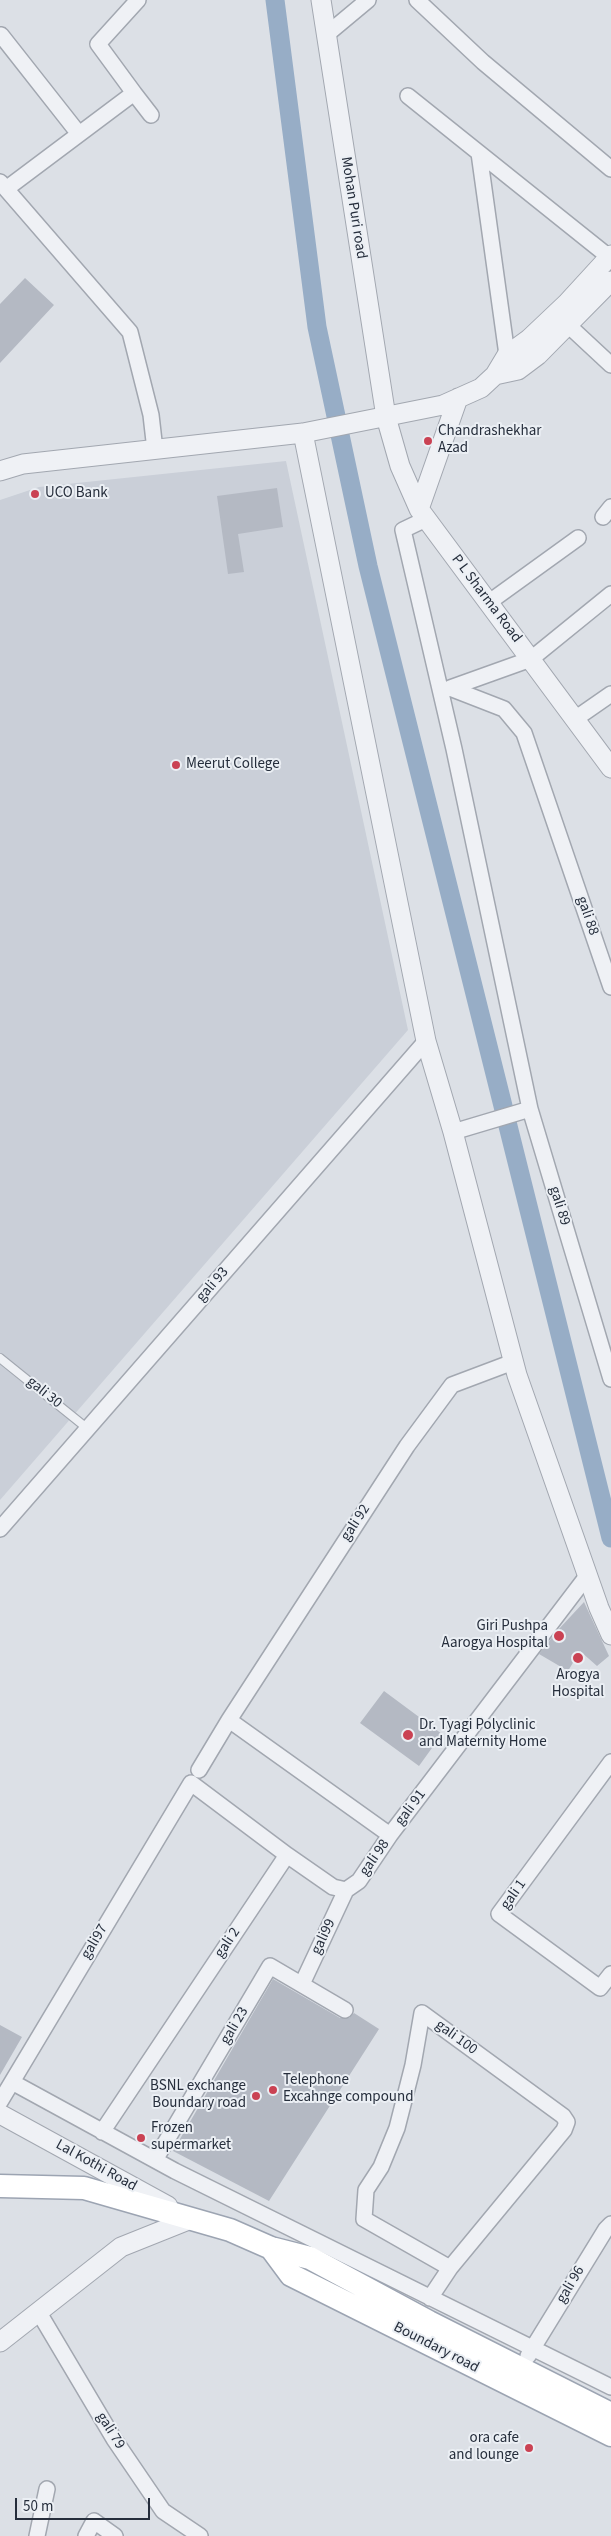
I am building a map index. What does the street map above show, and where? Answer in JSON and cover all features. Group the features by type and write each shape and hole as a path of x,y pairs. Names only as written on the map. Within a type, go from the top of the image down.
{"main road":[{"name":"Boundary road","path":"0,2186 84,2188 230,2230 271,2248 291,2275 522,2367 611,2414"},
{"name":"Boundary road","path":"522,2367 611,2435"}],"street":[{"path":"138,0 98,44 151,114"},
{"name":"Mohan Puri road","path":"320,0 386,417"},
{"path":"326,35 368,0"},
{"path":"417,0 483,62 611,170"},
{"path":"1,35 79,134"},
{"path":"134,93 79,134 3,185 130,332 151,415 155,450"},
{"path":"0,471 23,464 323,430 443,405 481,388 496,375 507,355 529,339 610,256 408,96"},
{"path":"479,153 507,355"},
{"path":"496,375 518,370 538,355 611,281"},
{"path":"568,325 611,365"},
{"path":"422,514 458,398"},
{"name":"P L Sharma Road","path":"386,417 400,466 422,514 611,768"},
{"path":"303,433 426,1041 453,1132 513,1362 587,1576 605,1607 611,1635"},
{"name":"gali 89","path":"422,514 402,530 454,750 530,1109 611,1379"},
{"path":"488,603 578,538"},
{"path":"531,660 611,594"},
{"name":"gali 88","path":"531,660 450,688 504,709 524,733 611,987"},
{"path":"575,719 611,694"},
{"name":"gali 93","path":"0,1529 426,1041"},
{"path":"453,1132 530,1109"},
{"name":"gali 92","path":"229,1720 401,1454 452,1385 513,1362"},
{"name":"gali 91","path":"229,1720 390,1835 587,1576"},
{"path":"229,1720 195,1777 286,1854 333,1887 346,1890"},
{"name":"gali 1","path":"611,1762 499,1914 600,1988 611,1974"},
{"name":"gali97","path":"0,2102 195,1777"},
{"name":"gali 98","path":"346,1890 359,1881 390,1835"},
{"name":"gali 2","path":"102,2132 286,1854"},
{"name":"gali99","path":"302,1984 346,1890"},
{"name":"gali 23","path":"155,2160 270,1966 345,2010"},
{"name":"gali 100","path":"430,2298 450,2268 564,2130 567,2122 563,2116 422,2013 413,2065 398,2128 381,2167 366,2190 364,2219 450,2268"},
{"path":"12,2082 155,2160 430,2298 522,2367 611,2388"},
{"name":"Lal Kothi Road","path":"0,2114 191,2219"},
{"path":"0,2342 121,2247 191,2219"},
{"name":"gali 96","path":"522,2367 606,2228 611,2224"},
{"name":"gali 79","path":"38,2311 114,2439 163,2511 177,2529 200,2536"},
{"path":"37,2536 47,2489"},
{"path":"86,2536 94,2521 115,2536"}],"lane":[{"name":"gali 30","path":"0,1358 88,1429"}],"shaded area":[{"name":"Meerut College","path":"286,461 408,1030 0,1500 0,500 39,487"}],"building":[{"path":"25,278 54,305 0,363 0,304"},
{"path":"277,488 283,527 238,534 244,572 228,574 217,496"},
{"path":"584,1602 609,1656 597,1666 580,1651 568,1671 539,1654"},
{"path":"384,1691 442,1734 419,1766 360,1723"},
{"name":"Telephone Excahnge compound","path":"273,1979 340,2018 349,2018 354,2013 379,2029 269,2201 173,2151"},
{"path":"0,2025 22,2037 0,2075"}],"waterway":[{"path":"275,0 317,327 368,566 611,1538"}],"place":[{"name":"Chandrashekhar Azad","path":"428,441"},
{"name":"UCO Bank","path":"35,494"},
{"name":"Meerut College","path":"176,765"},
{"name":"Giri Pushpa Aarogya Hospital","path":"559,1636"},
{"name":"Arogya Hospital","path":"578,1658"},
{"name":"Dr. Tyagi Polyclinic and Maternity Home","path":"408,1735"},
{"name":"Telephone Excahnge compound","path":"273,2090"},
{"name":"BSNL exchange Boundary road","path":"256,2096"},
{"name":"Frozen supermarket","path":"141,2138"},
{"name":"ora cafe and lounge","path":"529,2448"}]}
